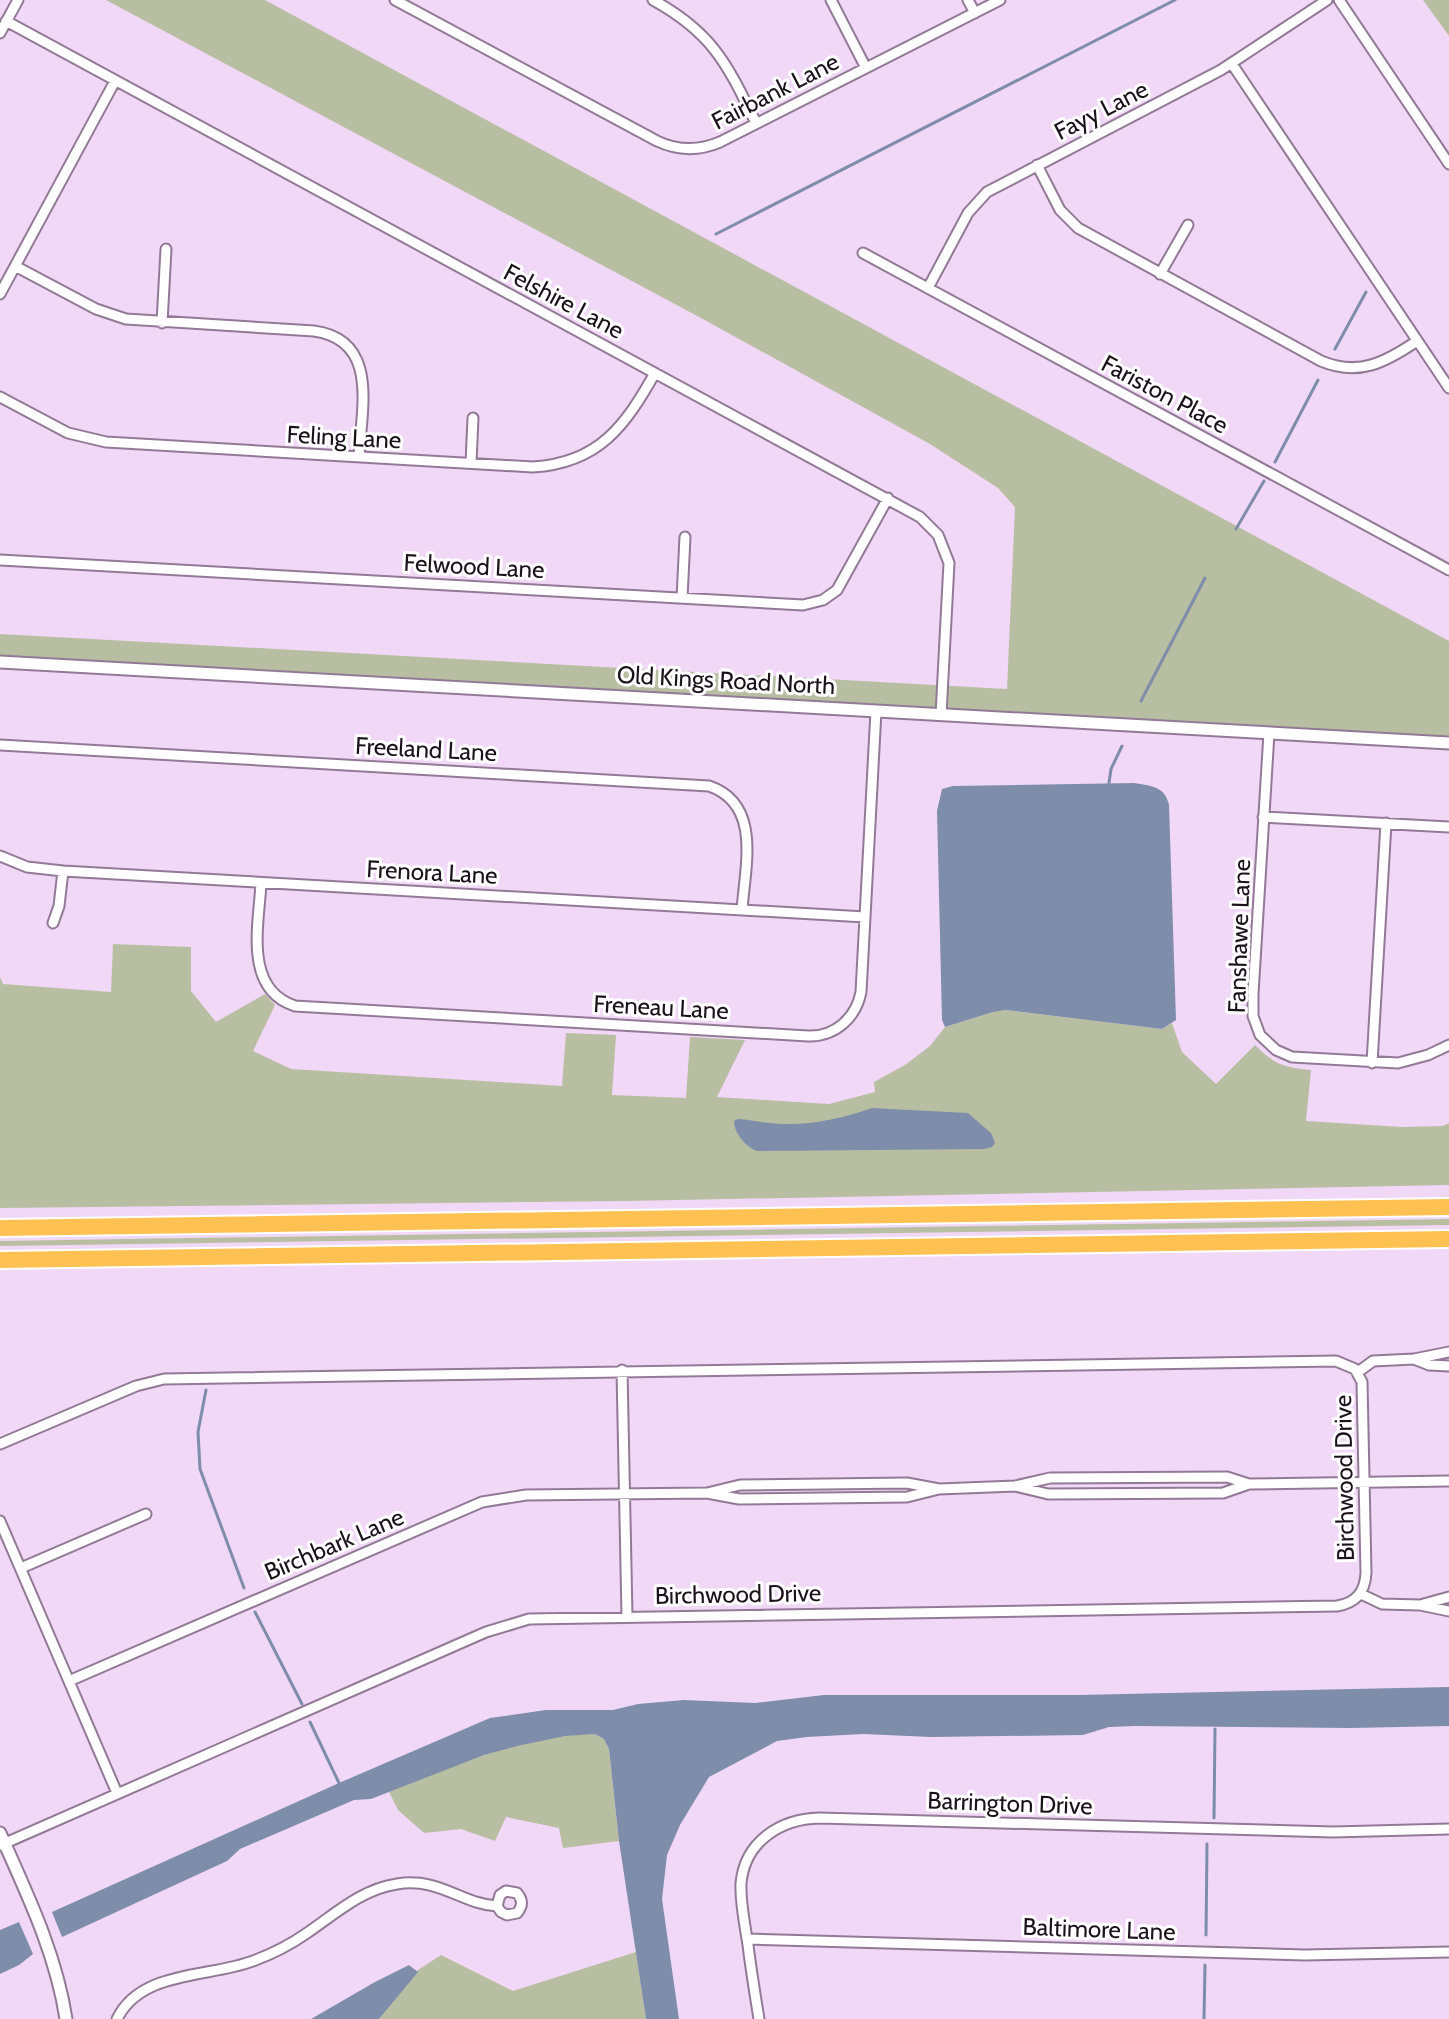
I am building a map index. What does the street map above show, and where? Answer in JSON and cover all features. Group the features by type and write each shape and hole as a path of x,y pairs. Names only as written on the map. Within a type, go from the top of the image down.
{"highway":[{"path":"0,1228 1449,1207"},
{"path":"0,1260 1449,1239"}],"street":[{"path":"0,33 18,0"},
{"name":"Fairbank Lane","path":"395,0 662,144 682,148 701,148 756,123 1000,0"},
{"path":"653,0 686,20 713,46 732,73 756,123"},
{"path":"831,0 866,68"},
{"path":"968,0 975,13"},
{"name":"Fayy Lane","path":"928,288 974,203 992,188 1232,64 1327,0"},
{"path":"1339,0 1449,164"},
{"name":"Felshire Lane","path":"6,21 888,498 927,522 940,539 948,557 941,715"},
{"path":"1232,64 1449,388"},
{"path":"0,294 115,81"},
{"path":"1037,165 1060,210 1073,224 1335,367 1373,367 1417,341"},
{"path":"1160,274 1188,225"},
{"path":"162,323 166,249"},
{"name":"Fariston Place","path":"863,253 1449,570"},
{"path":"15,266 103,312 126,319 314,331 340,340 356,356 362,374 359,457"},
{"name":"Feling Lane","path":"0,397 68,433 106,442 540,466 568,461 586,453 620,428 655,373"},
{"path":"471,463 473,418"},
{"name":"Felwood Lane","path":"0,560 795,605 823,600 837,590 888,498"},
{"path":"682,598 685,537"},
{"name":"Old Kings Road North","path":"0,662 1449,743"},
{"name":"Freneau Lane","path":"261,883 258,960 268,987 283,1001 311,1008 821,1036 844,1024 857,1005 861,985 876,711"},
{"name":"Fanshawe Lane","path":"1269,733 1253,994 1253,1016 1257,1029 1266,1042 1286,1055 1372,1063 1409,1061 1449,1045"},
{"name":"Freeland Lane","path":"0,745 705,785 730,797 745,820 747,838 742,910"},
{"path":"1263,817 1449,827"},
{"path":"1372,1063 1386,823"},
{"name":"Frenora Lane","path":"0,856 27,867 63,871 865,917"},
{"path":"53,923 59,909 63,871"},
{"path":"1358,1372 1373,1361 1414,1359 1449,1352"},
{"path":"1414,1359 1429,1365 1449,1366"},
{"name":"Birchwood Drive","path":"0,1444 141,1383 164,1379 1332,1360 1358,1372 1363,1391 1366,1573 1361,1594 1351,1602 1337,1606 540,1617 500,1626 2,1841"},
{"path":"622,1370 627,1616"},
{"path":"1015,1486 1050,1478 1227,1477 1249,1484 1449,1481"},
{"name":"Birchbark Lane","path":"69,1681 482,1502 526,1495 707,1493 740,1485 907,1483 939,1489 1015,1486"},
{"path":"1015,1486 1048,1494 1223,1493 1249,1484"},
{"path":"21,1568 146,1514"},
{"path":"0,1521 117,1793"},
{"path":"1361,1594 1382,1604 1420,1605 1449,1611"},
{"path":"1420,1605 1449,1597"},
{"name":"Barrington Drive","path":"759,2019 741,1885 750,1856 769,1833 801,1819 1317,1831 1449,1829"},
{"path":"2,1841 49,1947 59,1978 64,2019"},
{"path":"117,2019 132,1998 148,1987 235,1967 274,1952 356,1899 387,1886 414,1882 436,1885 483,1904 497,1906"},
{"name":"Baltimore Lane","path":"747,1939 1305,1955 1449,1952"}],"green space":[{"path":"106,0 265,0 1449,641 1449,738 0,656 0,634 1007,689 1015,507 998,488 930,444 701,318"},
{"path":"1423,0 1449,0 1449,36"},
{"path":"113,944 191,947 191,991 216,1022 265,994 275,1005 253,1051 291,1069 562,1086 566,1033 616,1035 612,1095 686,1098 690,1037 745,1040 717,1097 829,1104 875,1092 874,1082 905,1065 930,1046 945,1027 993,1012 1006,1010 1162,1029 1172,1023 1182,1052 1216,1084 1255,1045 1280,1064 1311,1070 1306,1121 1402,1127 1443,1126 1449,1123 1449,1185 628,1201 0,1208 0,977 3,984 111,992"},
{"path":"1449,1219 1449,1225 0,1246 0,1241"},
{"path":"595,1734 604,1739 609,1749 619,1841 563,1848 559,1828 506,1817 495,1841 461,1829 424,1833 398,1810 389,1792 515,1745 568,1735"},
{"path":"636,1952 646,2019 379,2019 418,1970 441,1955 513,1991"}],"water":[{"path":"1134,783 1161,790 1169,805 1176,1020 1162,1029 1006,1010 945,1027 942,1020 937,811 942,789 953,786"},
{"path":"872,1108 968,1113 991,1133 995,1143 984,1149 757,1151 741,1139 734,1121 805,1123 839,1118"},
{"path":"1449,1687 1449,1726 1135,1726 1109,1727 1083,1735 931,1737 863,1734 777,1741 709,1777 680,1825 667,1855 662,1899 679,2019 646,2019 619,1841 609,1749 604,1739 595,1734 565,1736 484,1755 371,1799 354,1800 240,1849 227,1861 62,1937 52,1912 490,1718 546,1710 613,1710 638,1704 684,1700 755,1703 824,1695 1079,1695"},
{"path":"19,1922 33,1954 0,1974 0,1930"},
{"path":"409,1965 418,1972 379,2019 311,2019 375,1982"}],"waterway":[{"path":"716,234 1175,0"},
{"path":"1335,349 1366,292"},
{"path":"1275,462 1318,380"},
{"path":"1236,529 1264,481"},
{"path":"1141,701 1205,578"},
{"path":"1109,783 1111,769 1122,746"},
{"path":"206,1390 198,1432 200,1469 244,1588"},
{"path":"255,1612 302,1704"},
{"path":"310,1722 339,1783"},
{"path":"1214,1818 1215,1729"},
{"path":"1206,1935 1207,1844"},
{"path":"1204,2019 1205,1965"}]}
